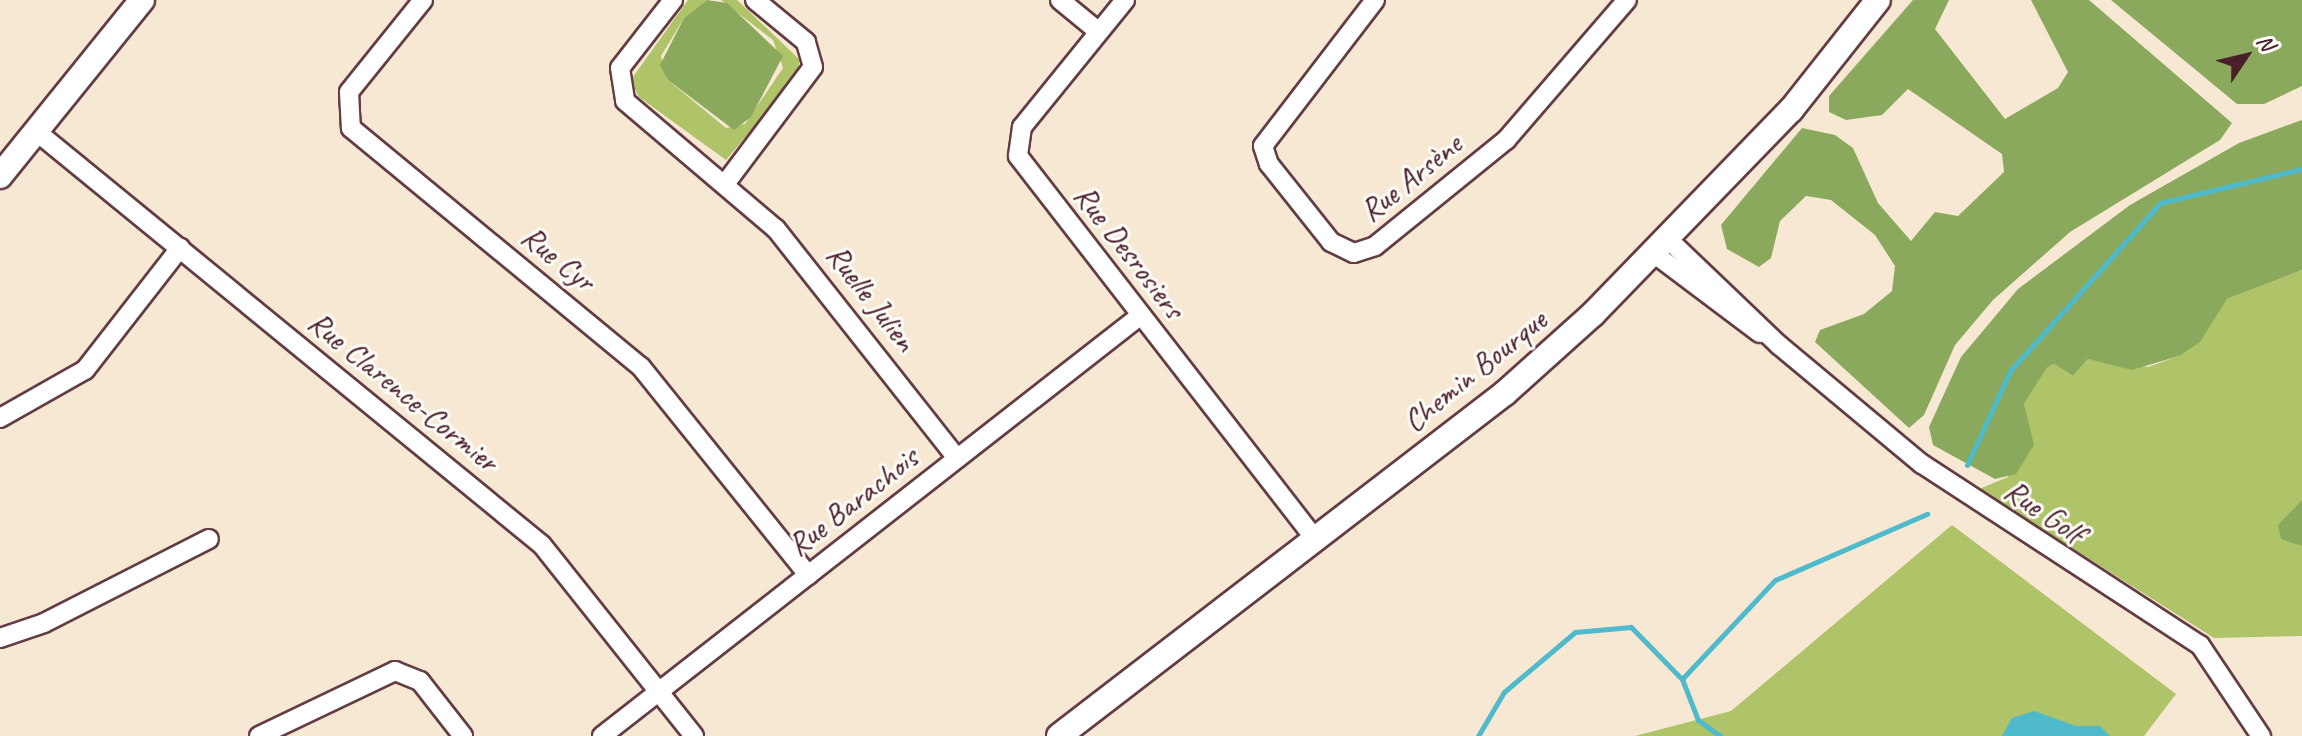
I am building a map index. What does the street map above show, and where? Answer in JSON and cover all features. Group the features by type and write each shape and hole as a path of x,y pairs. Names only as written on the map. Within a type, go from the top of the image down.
{"street":[{"path":"0,176 142,0"},
{"name":"Rue Cyr","path":"423,0 347,96 351,128 641,367 808,575"},
{"name":"Ruelle Julien","path":"673,0 626,57 618,85 630,107 725,184 798,253 957,458"},
{"path":"725,184 813,67 806,42 755,0"},
{"path":"1060,0 1099,32"},
{"name":"Rue Desrosiers","path":"1125,0 1027,120 1016,146 1141,315 1314,538"},
{"name":"Chemin Bourque","path":"1059,736 1505,393 1663,248 1791,110 1878,0"},
{"name":"Rue Arsène","path":"1371,1 1263,146 1269,164 1331,242 1354,253 1375,246 1506,140 1624,1"},
{"name":"Rue Clarence-Cormier","path":"37,132 533,536 694,736"},
{"path":"0,418 85,370 180,248"},
{"name":"Rue Golf","path":"1663,248 1922,464 2061,560 2186,634 2222,669 2261,736"},
{"name":"Rue Barachois","path":"602,736 1141,315"},
{"path":"0,638 44,623 209,539"},
{"path":"259,736 395,671 420,681 463,736"}],"green space":[{"path":"688,0 707,0 684,18 661,56 668,80 726,128 745,124 783,68 773,40 721,0 737,0 800,60 796,77 726,160 639,97 630,81"},
{"path":"707,0 727,3 783,56 751,117 734,130 668,80 660,65 684,18"},
{"path":"1913,0 1949,0 1935,29 2005,119 2058,88 2068,72 2031,0 2089,0 2232,123 2220,140 2070,232 1993,300 1955,345 1924,415 1909,428 1815,342 1820,330 1864,314 1892,291 1895,266 1875,235 1831,200 1806,196 1780,221 1771,258 1759,267 1727,249 1721,225 1802,128 1835,135 1853,148 1878,203 1911,241 1935,212 1958,216 2004,172 2002,154 1908,89 1882,115 1846,120 1829,112 1829,96"},
{"path":"2111,0 2302,0 2302,86 2264,104 2237,104"},
{"path":"2302,120 2302,270 2227,299 2200,342 2179,356 2132,370 2088,359 2073,376 2054,364 2047,368 2024,404 2034,445 2016,474 1995,479 1933,445 1929,427 1961,357 2018,289 2130,205 2239,143"},
{"path":"2302,270 2302,636 2214,638 1979,489 2008,477 2027,423 2024,404 2047,368 2054,364 2073,376 2088,359 2148,367 2179,356 2227,299"},
{"path":"2302,500 2302,546 2281,539 2278,525"},
{"path":"1952,525 2176,694 2144,736 1635,736 1731,711"}],"water":[{"path":"2034,711 2076,726 2100,726 2110,736 2002,736 2012,718"}],"waterway":[{"path":"1967,465 2010,371 2160,203 2302,169"},
{"path":"1682,679 1775,580 1927,514"},
{"path":"1478,736 1504,692 1575,632 1631,627 1682,679 1698,720 1720,736"}]}
